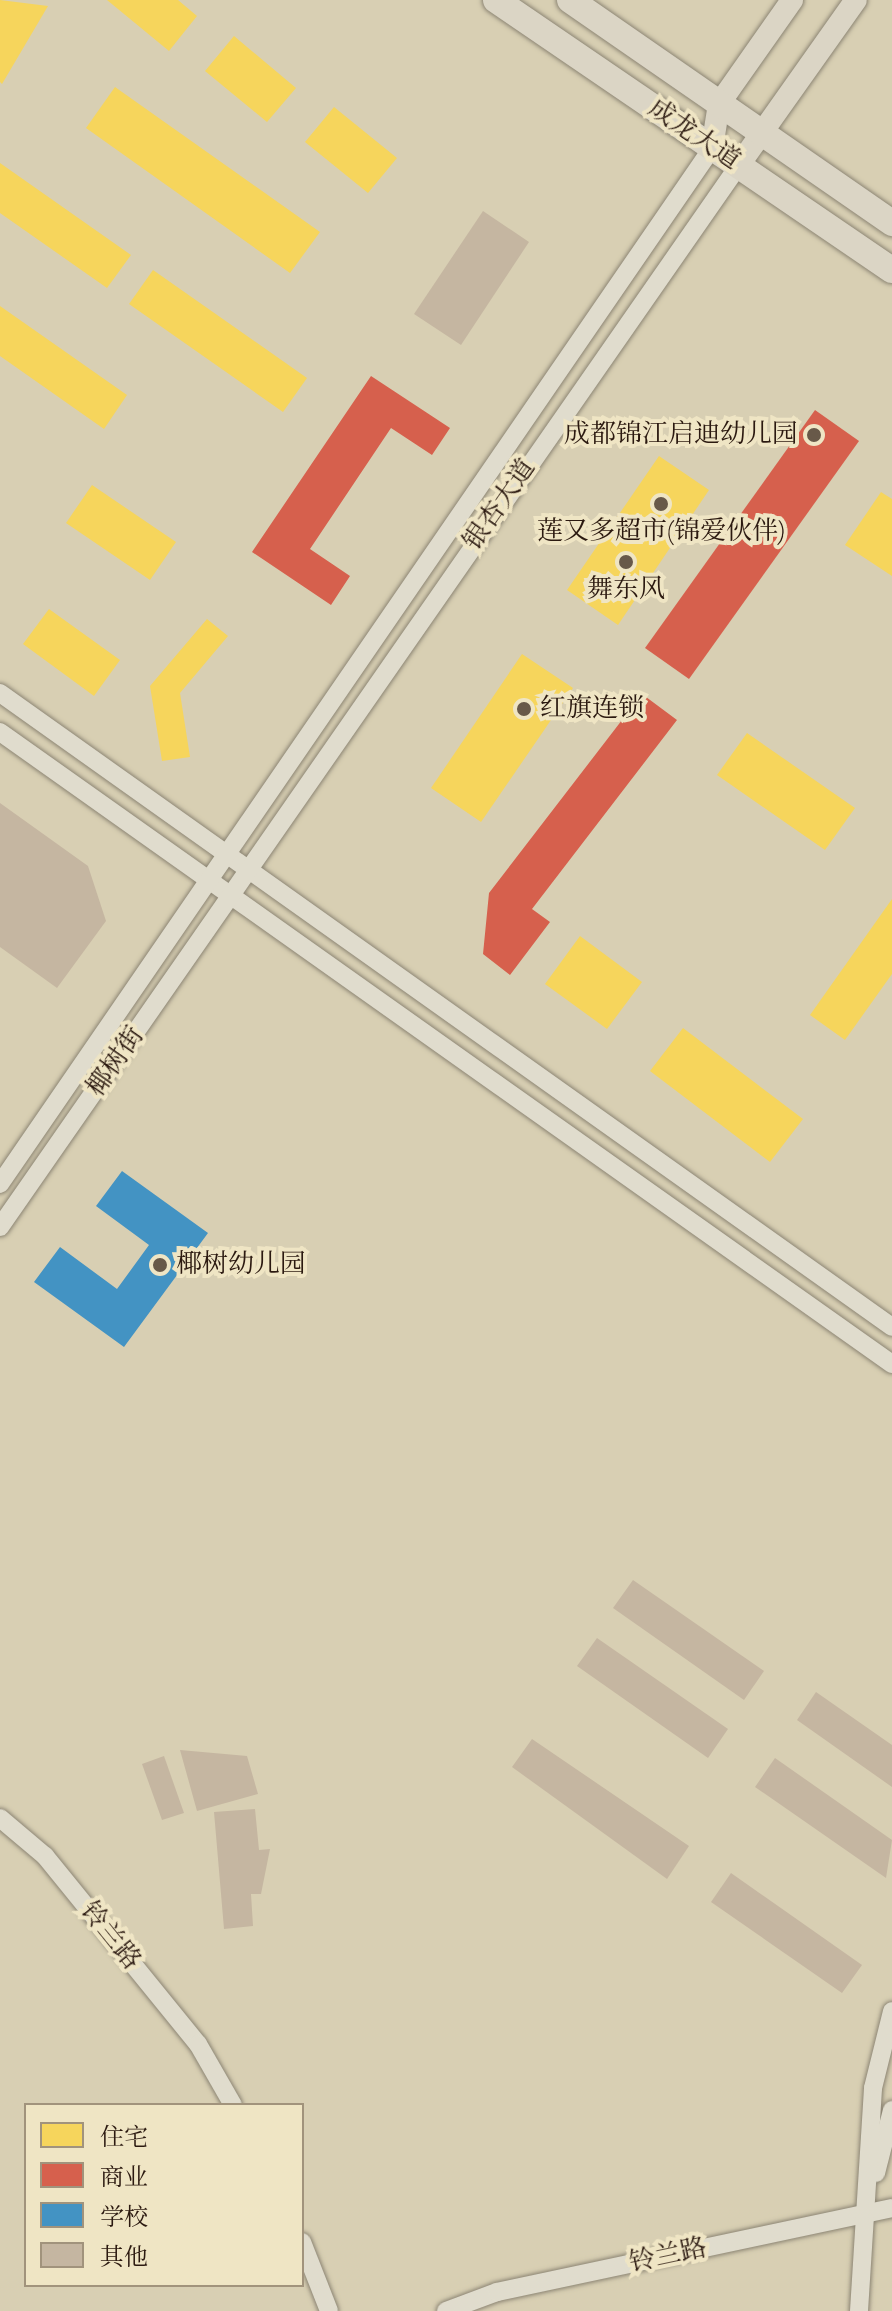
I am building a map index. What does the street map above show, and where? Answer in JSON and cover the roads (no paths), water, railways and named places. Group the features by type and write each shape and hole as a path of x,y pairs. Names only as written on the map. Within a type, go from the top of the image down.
{"highway":[{"name":"成龙大道","path":"496,0 892,270"},
{"name":"成龙大道","path":"570,0 892,223"}],"main road":[{"name":"银杏大道","path":"712,148 719,104 792,0"},
{"name":"银杏大道","path":"739,165 856,0"}],"street":[{"name":"银杏大道","path":"208,879 712,148"},
{"name":"银杏大道","path":"231,896 739,165"},
{"path":"0,693 892,1327"},
{"path":"0,732 892,1364"},
{"name":"椰树街","path":"0,1184 160,959 208,879"},
{"name":"椰树街","path":"0,1227 231,896"},
{"name":"铃兰路","path":"0,1818 74,1891 198,2044 232,2103"},
{"path":"859,2311 873,2088 892,2011"},
{"path":"865,2215 892,2110"},
{"name":"铃兰路","path":"446,2311 497,2292 892,2208"},
{"path":"304,2247 329,2311"}],"place":[{"name":"成都锦江启迪幼儿园","path":"814,435"},
{"name":"莲又多超市(锦爱伙伴)","path":"661,504"},
{"name":"舞东风","path":"626,562"},
{"name":"红旗连锁","path":"524,709"},
{"name":"椰树幼儿园","path":"160,1265"}]}
